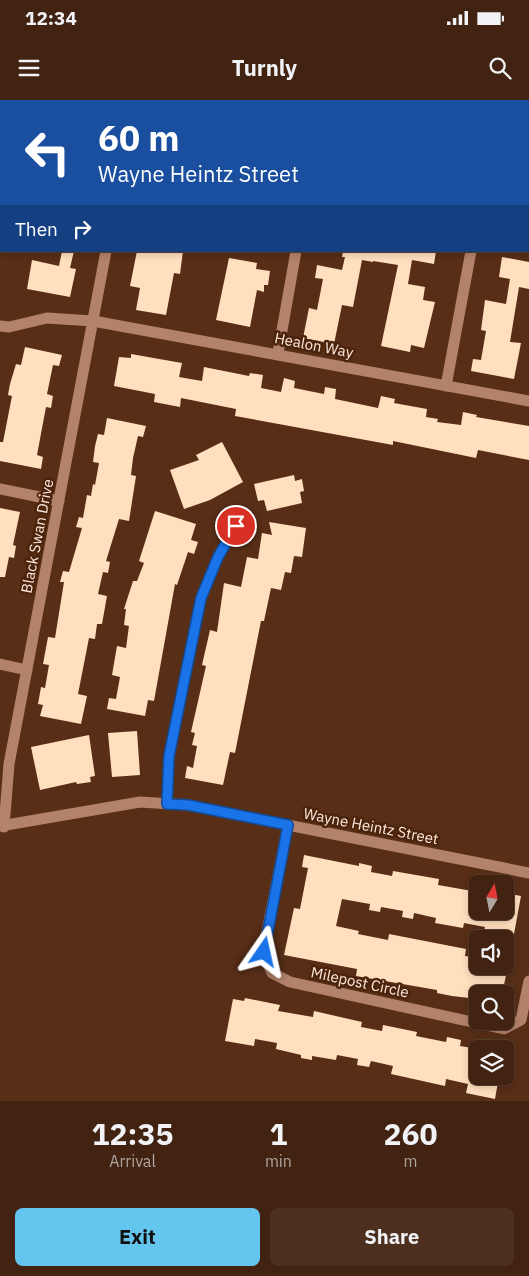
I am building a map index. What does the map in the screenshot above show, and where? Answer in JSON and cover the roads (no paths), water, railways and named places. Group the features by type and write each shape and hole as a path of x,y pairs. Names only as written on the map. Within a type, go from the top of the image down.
{"street":[{"name":"Black Swan Drive","path":"2,826 9,764 106,252"},
{"path":"278,353 296,252"},
{"path":"446,386 471,252"},
{"name":"Healon Way","path":"0,326 9,327 47,318 93,321 278,353 529,401"},
{"path":"0,489 59,501"},
{"path":"167,804 169,756 201,598 218,557 236,526"},
{"path":"0,664 27,670"},
{"name":"Wayne Heintz Street","path":"2,826 140,802 188,805 529,873"},
{"name":"Milepost Circle","path":"288,825 264,952 272,973 290,982 504,1029 521,1020 529,981"}]}
